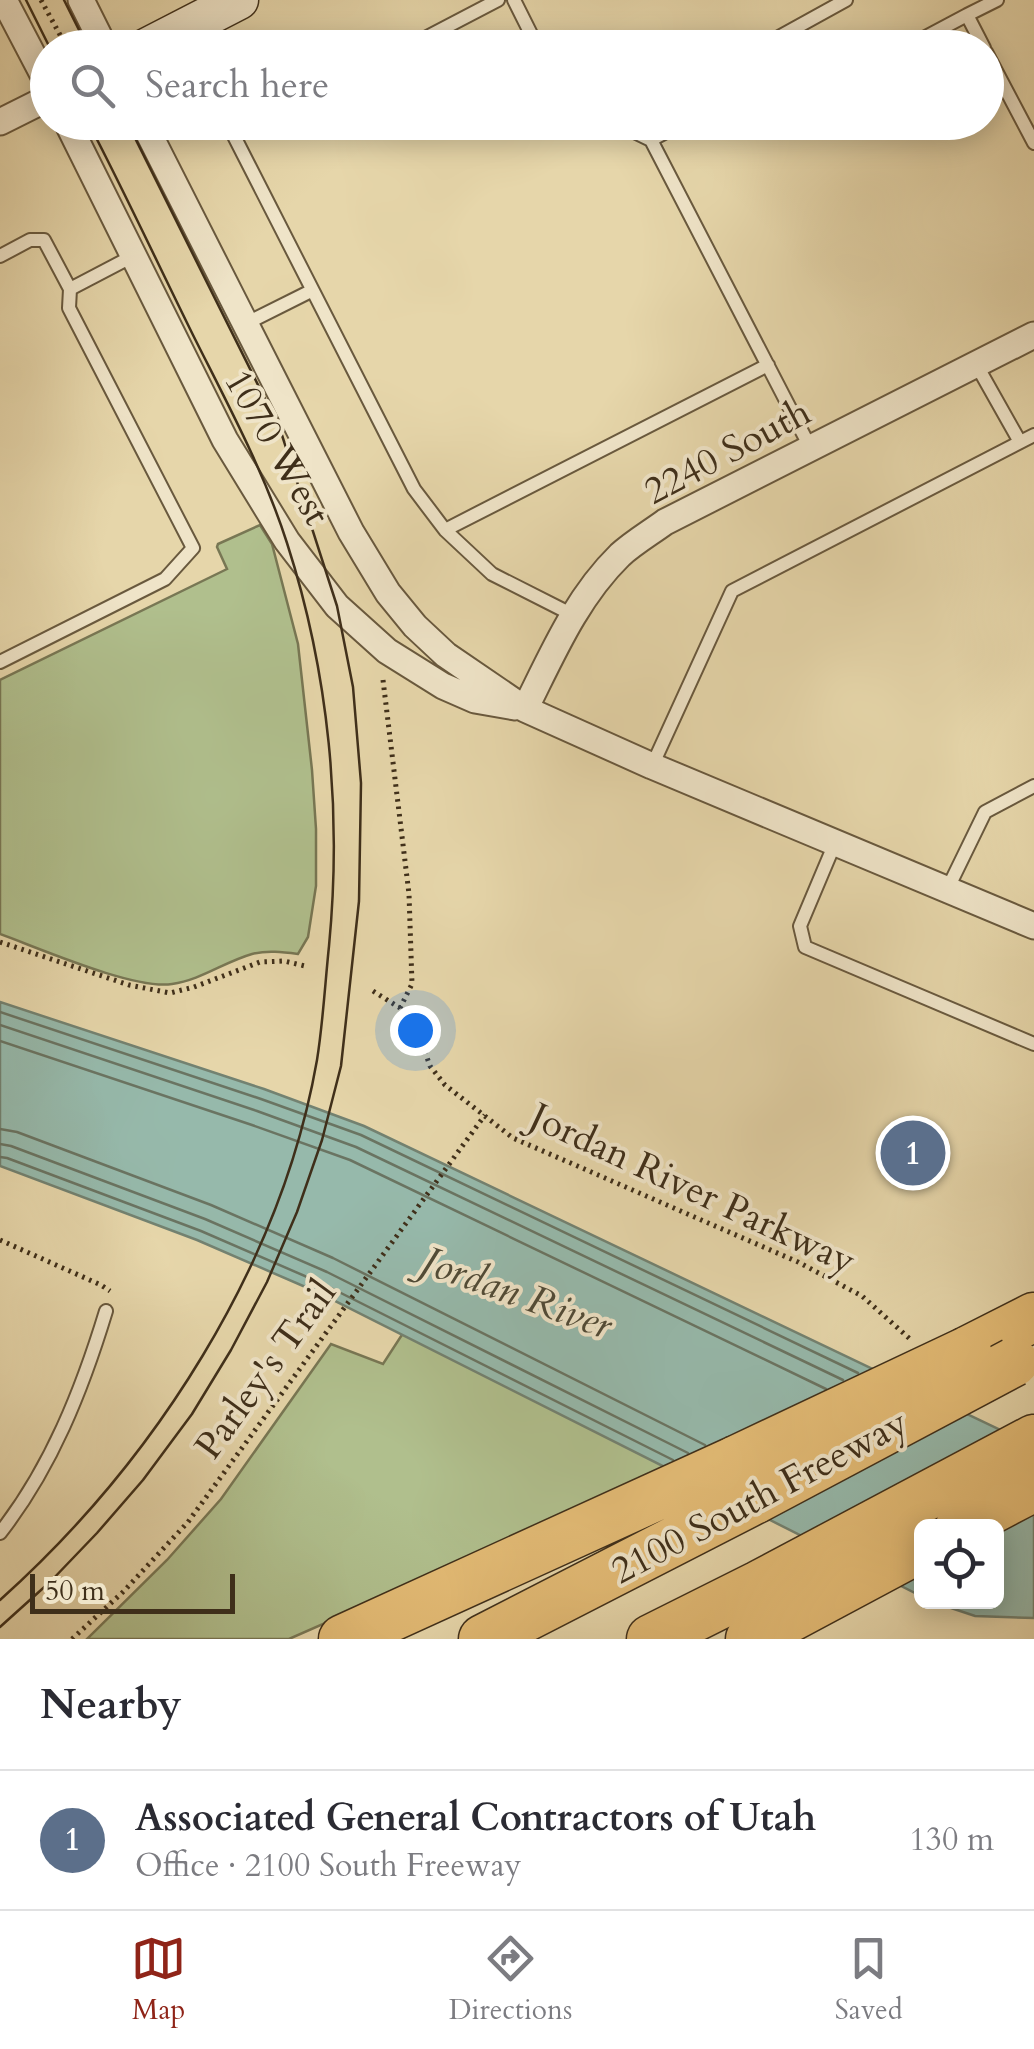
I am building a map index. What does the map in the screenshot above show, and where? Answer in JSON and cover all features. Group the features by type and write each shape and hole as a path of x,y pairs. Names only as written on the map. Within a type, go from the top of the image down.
{"highway":[{"path":"343,1639 657,1497 1034,1317"},
{"name":"2100 South Freeway","path":"483,1639 1024,1357"},
{"name":"2100 South Freeway","path":"652,1639 1034,1439"},
{"path":"973,1519 1034,1487"},
{"path":"750,1639 914,1551"}],"street":[{"path":"4,0 30,50"},
{"path":"81,0 96,30"},
{"path":"181,30 239,0"},
{"path":"0,122 30,107"},
{"name":"1070 West","path":"77,140 225,440 287,542 337,606 388,651 443,686 475,700 524,710"},
{"name":"1070 West","path":"152,140 352,532 388,593 446,655 524,710 1034,926"},
{"name":"2240 South","path":"524,710 590,587 623,552 665,522 1034,335"}],"lane":[{"path":"440,30 498,0"},
{"path":"514,0 529,30"},
{"path":"791,30 846,0"},
{"path":"939,30 997,0"},
{"path":"968,15 975,30"},
{"path":"1004,86 1034,143"},
{"path":"236,140 414,489 445,530 492,574 573,616"},
{"path":"650,140 811,449"},
{"path":"0,256 30,240 44,240 70,289 69,308 193,548 166,579 0,662"},
{"path":"70,289 134,256"},
{"path":"244,324 312,291"},
{"path":"976,364 1020,442"},
{"path":"445,530 768,365"},
{"path":"652,766 732,591 1034,435"},
{"path":"947,890 985,812 1034,786"},
{"path":"836,843 800,926 804,947 1034,1044"},
{"path":"0,1533 63,1433 106,1311"}],"path":[{"path":"41,0 58,30"},
{"path":"388,651 382,685 408,894 412,984 400,1008"},
{"path":"0,942 129,986 170,993 260,962 284,961 304,966"},
{"name":"Jordan River Parkway","path":"372,991 400,1008 418,1032 437,1076 499,1129 528,1146 798,1262 862,1296 919,1346"},
{"name":"Parley's Trail","path":"72,1639 124,1591 188,1522 485,1115"},
{"path":"0,1240 108,1289 113,1294 106,1311"}],"green space":[{"path":"260,525 272,544 298,644 312,770 316,886 308,937 298,954 258,953 183,982 155,984 111,975 0,934 0,680 227,569 218,544"},
{"path":"407,1327 722,1445 289,1639 87,1639 167,1560 221,1499 331,1344 383,1364"}],"water":[{"name":"Jordan River","path":"0,1002 364,1126 1034,1446 1034,1618 975,1616 954,1609 1004,1609 1004,1519 914,1519 914,1592 317,1292 197,1240 0,1166"}],"tram line":[{"path":"26,0 41,30"},
{"path":"64,0 79,30"},
{"path":"0,1600 56,1546 158,1423 203,1355 241,1285 274,1212 299,1137 319,1046 333,895 329,743 313,642 287,543 244,438 97,140"},
{"path":"0,1627 51,1581 143,1480 192,1414 267,1282 322,1140 341,1066 359,901 361,783 353,687 337,606 280,429 136,140"}],"place":[{"name":"Associated General Contractors of Utah","path":"913,1153"}]}
